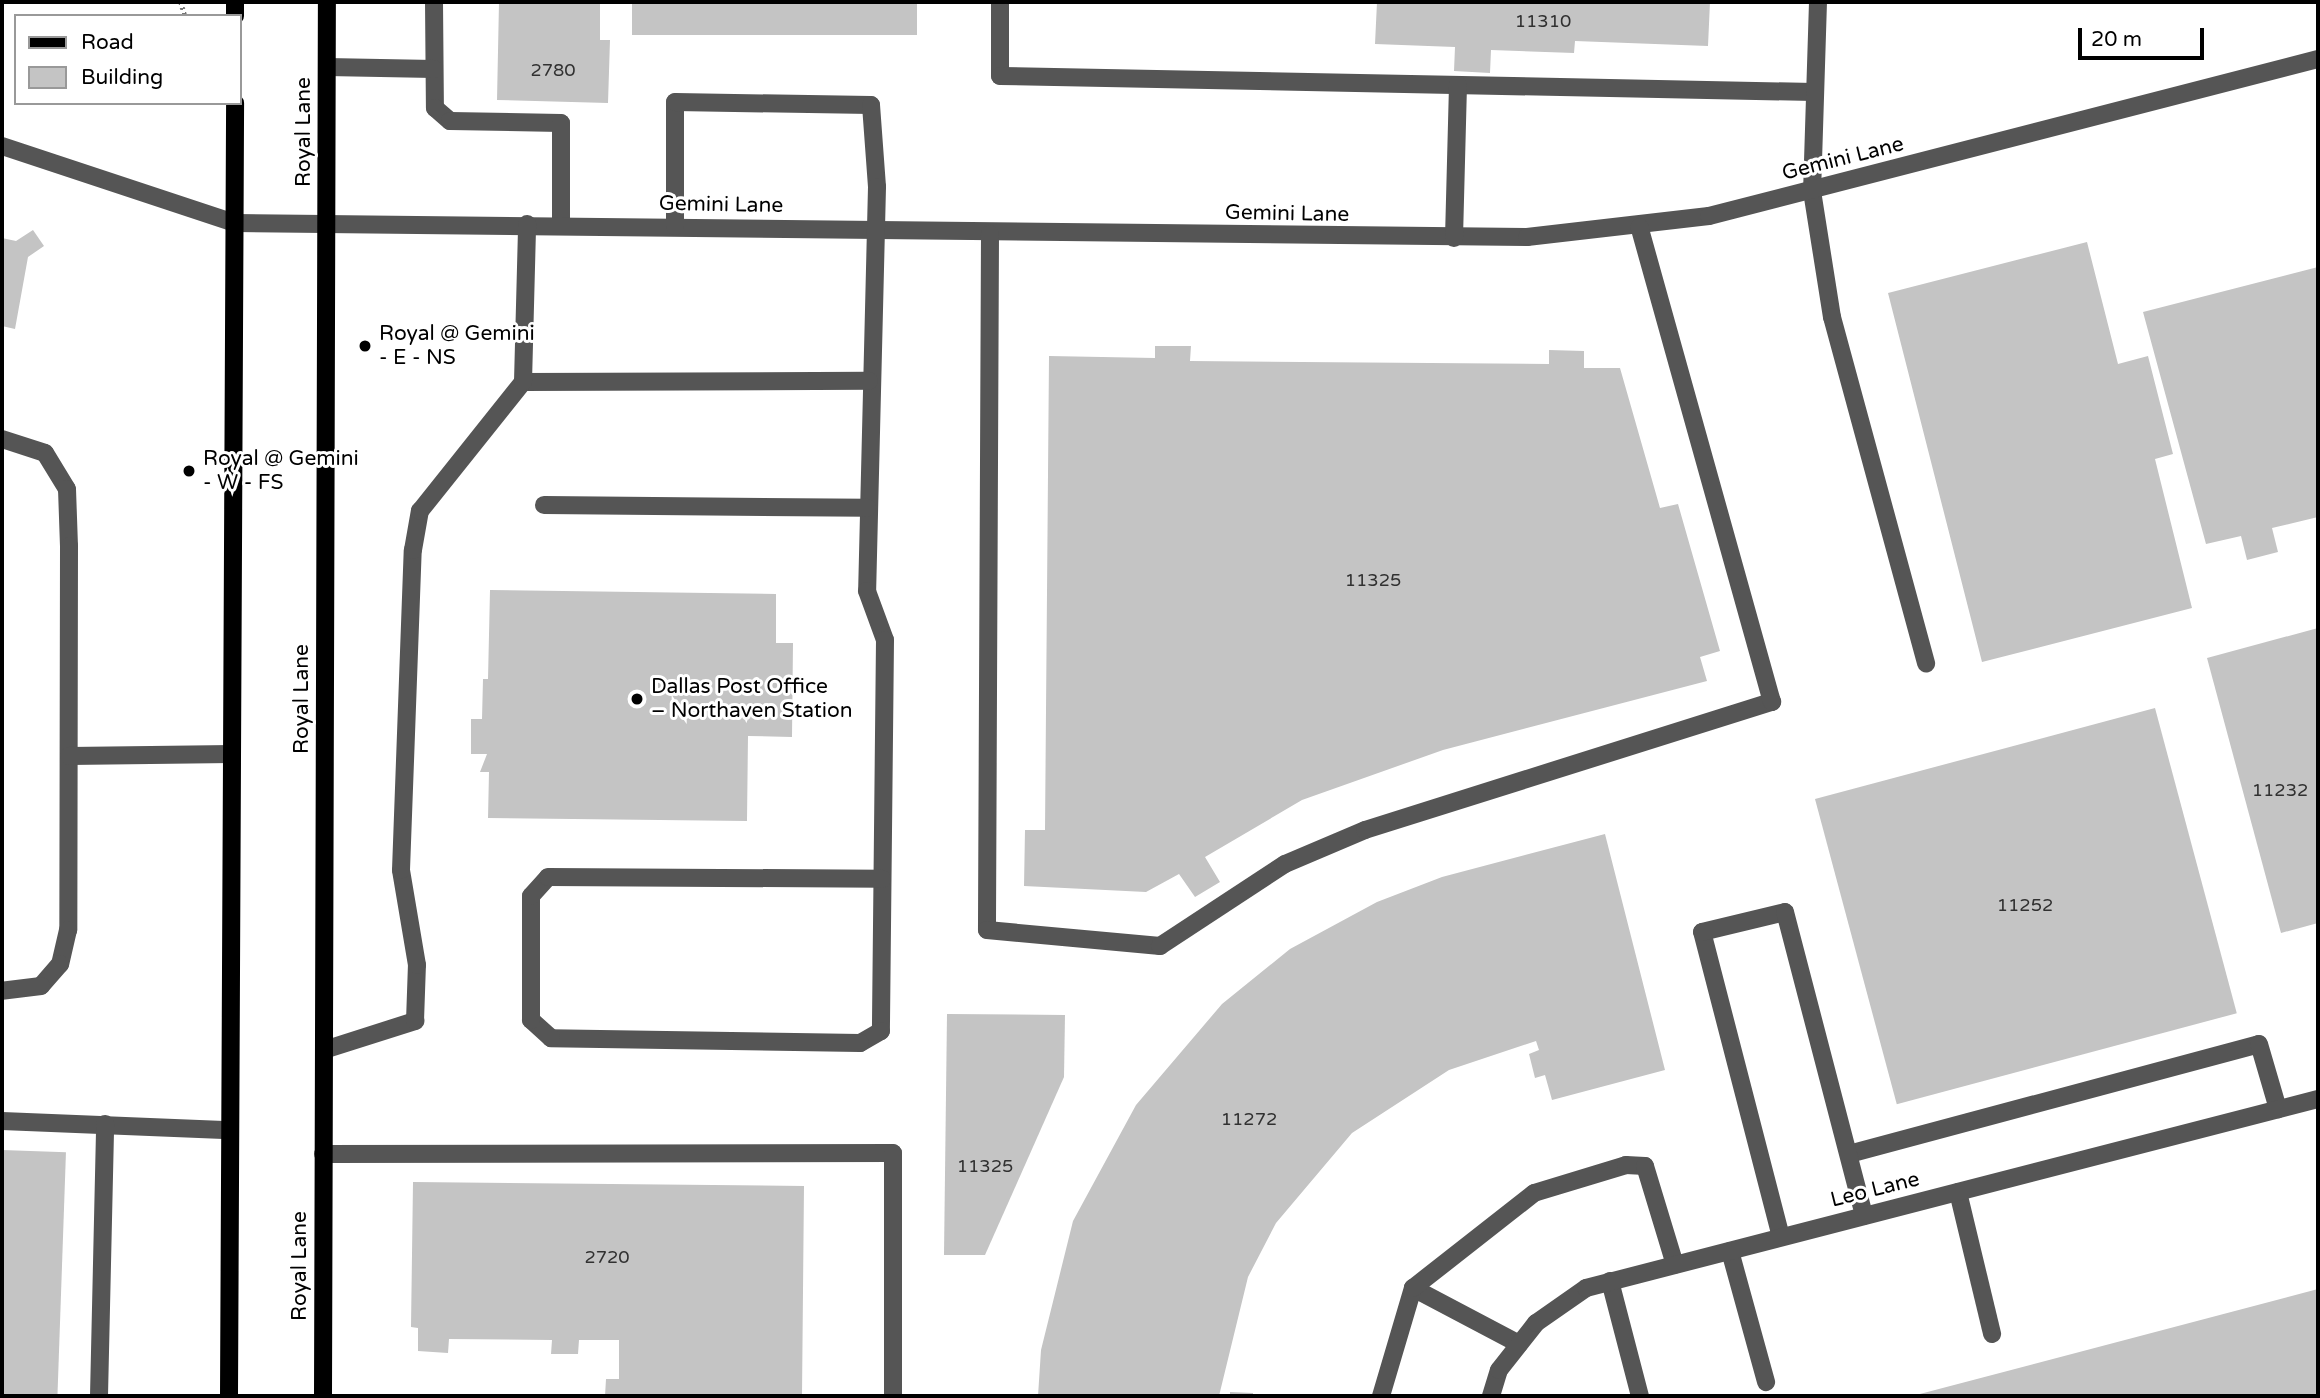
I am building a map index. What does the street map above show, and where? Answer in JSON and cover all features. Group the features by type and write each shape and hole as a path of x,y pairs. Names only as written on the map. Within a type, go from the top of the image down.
{"main road":[{"name":"Royal Lane","path":"323,1396 327,2"},
{"path":"229,1396 235,105"}],"street":[{"path":"434,2 435,108 450,121 561,123 561,225"},
{"path":"1000,2 1000,76 1814,92"},
{"path":"1818,2 1811,191 1832,317 1926,663"},
{"name":"Gemini Lane","path":"2,146 235,223 527,224 990,234 1454,238 1639,227 1811,191 2318,59"},
{"path":"327,68 434,69"},
{"path":"1454,238 1458,85"},
{"path":"675,226 675,102 871,105 867,591 885,640 881,1031 860,1043 551,1038 531,1020 531,896 548,877 882,879"},
{"path":"324,1050 415,1021 417,965 401,870 413,550 420,511 523,382 527,224"},
{"path":"990,234 987,930 1160,946 1285,864 1365,830 1772,702 1639,227"},
{"path":"523,382 869,381"},
{"path":"2,439 45,453 68,489 69,756 68,930 60,964 41,986 2,991"},
{"path":"544,505 867,508"},
{"path":"69,756 232,754"},
{"path":"1782,1237 1703,932 1785,912 1864,1216"},
{"path":"1849,1154 2259,1044 2278,1109"},
{"name":"Leo Lane","path":"1491,1396 1499,1370 1536,1323 1586,1288 2318,1099"},
{"path":"2,1121 230,1130"},
{"path":"99,1396 105,1124"},
{"path":"323,1154 893,1153 893,1396"},
{"path":"1381,1396 1413,1288 1534,1193 1626,1165 1644,1166 1675,1265"},
{"path":"1958,1192 1992,1334"},
{"path":"1730,1251 1766,1382"},
{"path":"1610,1281 1640,1396"},
{"path":"1413,1288 1519,1344"}],"building":[{"path":"499,2 600,2 600,40 610,40 608,103 497,100"},
{"path":"632,2 917,2 917,35 632,35"},
{"path":"1377,2 1710,2 1708,46 1575,41 1574,53 1491,50 1490,73 1454,71 1455,47 1375,44"},
{"path":"33,230 44,246 28,257 15,329 2,326 2,238 16,241"},
{"path":"2087,242 2118,364 2148,356 2173,454 2155,459 2192,608 1982,662 1888,293"},
{"path":"2318,267 2318,517 2272,528 2278,552 2247,560 2241,536 2206,544 2143,312"},
{"path":"1155,346 1191,346 1190,361 1549,364 1549,350 1584,351 1584,368 1620,368 1660,508 1678,504 1720,651 1700,657 1707,681 1443,750 1302,800 1205,857 1220,882 1195,897 1179,874 1146,892 1024,886 1025,830 1045,830 1049,356 1155,358"},
{"name":"Dallas Post Office – Northaven Station","path":"490,590 776,594 776,643 793,643 792,737 748,736 747,821 488,818 489,772 480,772 487,754 471,754 471,719 482,719 483,679 488,679"},
{"path":"2318,628 2318,923 2281,933 2207,658"},
{"path":"2155,708 2237,1013 1897,1104 1815,799"},
{"path":"1605,834 1665,1070 1552,1100 1545,1075 1535,1078 1529,1054 1539,1050 1536,1041 1449,1070 1352,1133 1276,1223 1248,1277 1219,1396 1038,1396 1041,1350 1073,1221 1136,1105 1222,1004 1290,949 1377,902 1442,877"},
{"path":"947,1014 1065,1015 1064,1077 985,1255 944,1255"},
{"path":"2,1150 66,1152 57,1396 2,1396"},
{"path":"413,1182 804,1186 802,1396 605,1396 606,1379 619,1379 619,1340 579,1340 578,1354 551,1354 552,1340 449,1339 448,1353 418,1351 418,1328 411,1327"},
{"path":"2318,1289 2318,1396 1916,1396 1916,1395"},
{"path":"1230,1392 1253,1393 1253,1396 1230,1396"}],"place":[{"name":"Royal @ Gemini - E - NS","path":"365,346"},
{"name":"Royal @ Gemini - W - FS","path":"189,471"},
{"name":"Dallas Post Office – Northaven Station","path":"637,699"}]}
